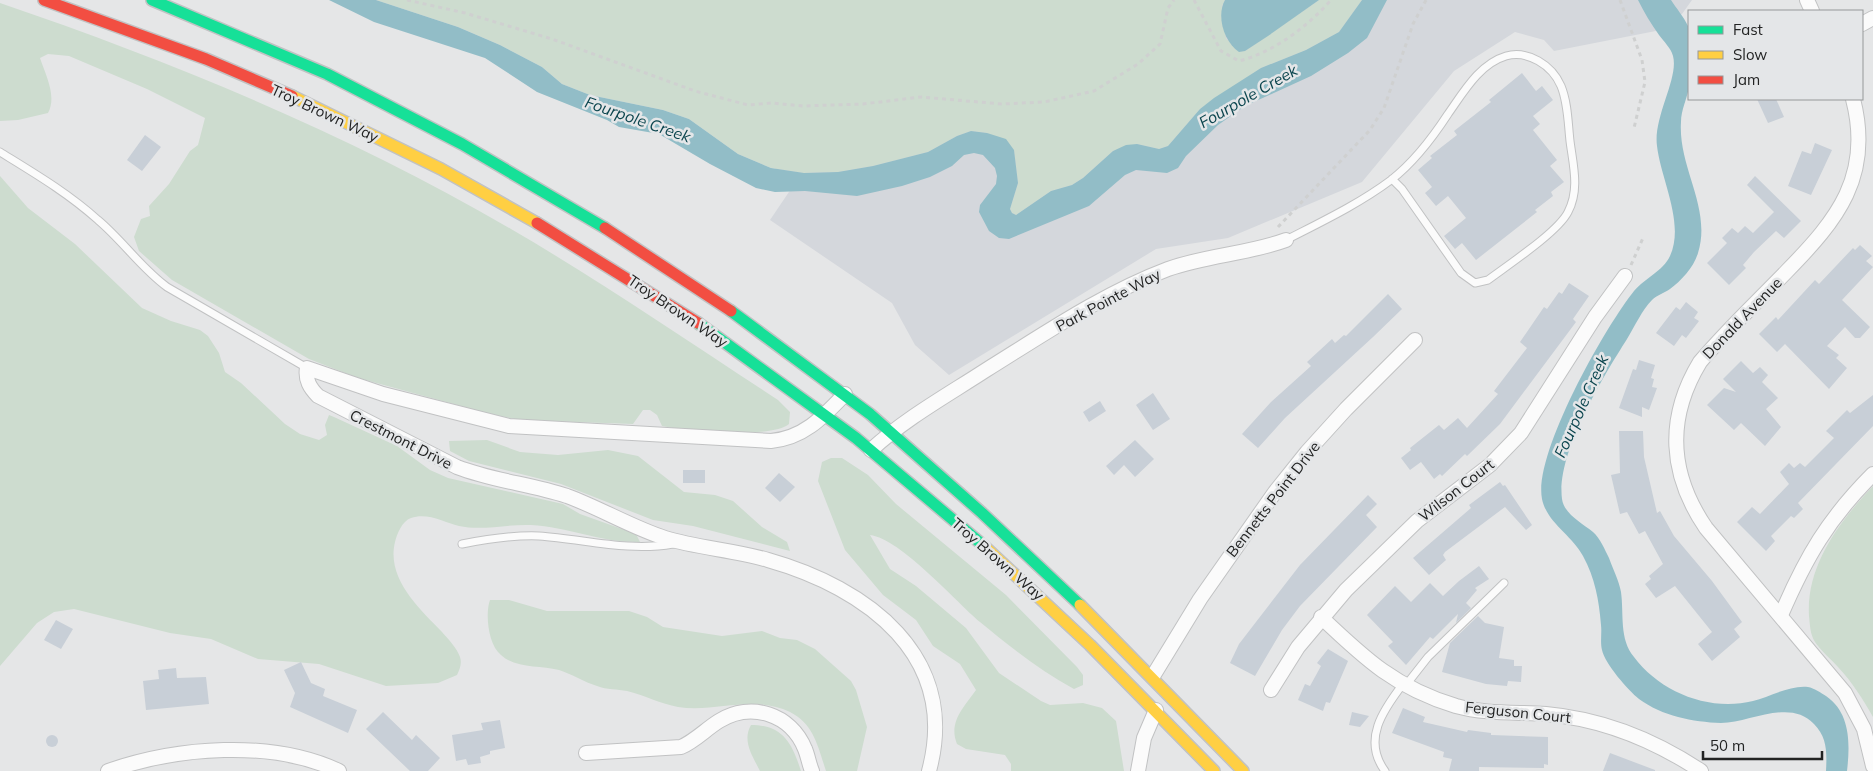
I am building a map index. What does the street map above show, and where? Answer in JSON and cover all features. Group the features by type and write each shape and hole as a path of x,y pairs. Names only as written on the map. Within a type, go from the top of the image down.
{"main road":[{"name":"Troy Brown Way","path":"44,0 93,16 203,58 300,100 424,161 505,204 666,301 871,450 1051,606 1156,710 1214,771"},
{"name":"Troy Brown Way","path":"152,0 325,74 475,152 588,218 721,303 845,394 1021,546 1153,676 1243,771"}],"street":[{"name":"Donald Avenue","path":"1852,100 1860,122 1862,156 1852,193 1844,210 1831,226 1700,362 1689,381 1681,401 1677,422 1676,444 1678,467 1693,508 1706,528 1830,673 1856,710 1869,746 1873,766"},
{"name":"Park Pointe Way","path":"871,450 891,432 1036,339 1120,291 1171,268 1250,252 1286,240"},
{"name":"Wilson Court","path":"1271,690 1289,659 1346,590 1413,524 1490,465 1512,443 1529,422 1595,317 1624,276"},
{"name":"Bennetts Point Drive","path":"1153,676 1213,579 1281,486 1346,409 1415,340"},
{"name":"Crestmont Drive","path":"845,394 825,415 800,434 782,440 771,441 528,428 493,423 393,397 307,368 309,384 318,396 457,467 478,475 569,497 634,526 683,542 768,560 798,570 846,592 888,623 901,636 921,663 932,693 935,744 929,771"},
{"path":"1781,616 1807,557 1820,536 1853,494 1873,474"},
{"name":"Ferguson Court","path":"1321,618 1378,669 1404,685 1438,700 1476,710 1554,715 1595,722 1658,745 1701,771"},
{"path":"1138,771 1144,738 1156,710"},
{"path":"586,753 681,747 690,743 721,720 742,713 764,712 778,717 788,725 805,748 812,771"},
{"path":"108,771 166,756 237,750 285,755 315,762 339,771"}],"lane":[{"name":"Park Pointe Way","path":"1286,240 1328,218 1392,179 1436,130 1480,72 1494,61 1507,56 1530,56 1541,62 1558,80 1565,98 1575,179 1570,208 1563,219 1549,232 1488,280 1475,283 1461,273 1402,189 1392,179"},
{"path":"0,152 54,186 97,219 150,274 167,287 307,368"},
{"path":"462,544 531,536 621,546 655,546 683,542"},
{"path":"1385,771 1376,755 1376,730 1381,717 1404,685 1428,657 1504,583"}],"path":[{"path":"406,0 465,13 552,39 695,91 748,105 771,103 803,106 863,104 921,97 1002,104 1044,102 1094,91 1138,64 1160,44 1168,8 1174,0"},
{"path":"1194,0 1221,51 1238,61 1277,46 1318,15 1331,0"},
{"path":"1274,232 1370,130 1384,108 1413,24 1421,5 1426,0"},
{"path":"1620,0 1642,60 1645,82 1634,128"},
{"path":"1624,276 1636,256 1643,238"}],"shaded area":[{"path":"553,0 1692,0 1682,14 1673,20 1671,28 1554,51 1544,40 1515,32 1454,71 1362,182 1228,238 1156,249 949,375 915,345 892,303 770,220 795,183"}],"green space":[{"path":"376,0 1225,0 1222,6 1226,39 1245,51 1319,0 1362,0 1339,32 1306,50 1261,68 1200,109 1168,146 1159,149 1137,144 1113,151 1083,178 1072,185 1051,191 1016,215 1010,209 1018,183 1014,150 987,133 971,131 957,136 928,152 873,166 838,172 803,173 771,168 738,154 689,119 663,110 590,95 562,84 542,67 500,45 458,27"},
{"path":"0,3 131,50 261,103 388,162 450,195 579,270 778,400 790,412 789,424 779,429 747,433 689,430 662,426 657,415 650,410 643,410 633,424 519,420 358,378 309,359 172,280 139,251 134,237 141,219 150,216 149,206 169,184 190,151 198,145 205,118 147,89 69,56 48,54 40,58 51,93 48,113 18,120 0,121"},
{"path":"0,176 28,208 75,244 142,308 171,321 200,330 208,336 219,353 225,372 241,383 285,424 300,434 319,440 327,435 325,425 329,415 397,446 430,470 448,478 563,504 580,514 636,534 640,542 599,538 545,526 522,525 477,528 459,526 423,516 411,518 405,522 400,528 395,542 395,568 400,581 415,603 452,644 461,659 457,675 438,683 386,686 319,664 258,659 211,639 170,633 74,609 54,612 37,623 0,666"},
{"path":"487,440 520,452 558,455 608,450 638,456 684,492 715,495 733,501 762,527 787,542 790,551 693,526 653,520 561,484 469,461 450,451 449,441"},
{"path":"831,458 842,458 868,475 896,504 1006,595 1077,667 1083,675 1083,685 1074,689 1037,666 1002,640 897,547 883,539 870,535 890,569 916,586 966,628 999,673 1050,705 1083,703 1102,708 1116,721 1124,771 1011,771 1011,764 1005,755 966,749 957,744 954,729 956,722 962,709 976,690 960,664 933,646 916,620 883,595 845,550 818,481 822,462"},
{"path":"1873,486 1873,717 1848,679 1813,639 1809,616 1813,579 1827,545 1837,529"},
{"path":"490,600 509,600 547,611 629,611 647,617 663,627 722,636 762,631 780,638 797,640 815,649 851,681 856,690 867,727 857,771 826,771 814,737 805,723 790,712 776,707 748,704 706,708 678,707 627,691 601,687 552,668 514,663 501,655 490,637 488,613"},
{"path":"751,725 771,728 779,732 790,744 801,771 760,771 749,748 747,737"}],"water":[{"name":"Fourpole Creek","path":"329,0 376,0 458,27 500,45 542,67 562,84 590,95 663,110 689,119 738,154 771,168 804,173 838,172 873,166 928,152 957,136 971,131 987,133 1006,139 1014,150 1018,183 1010,209 1016,215 1051,191 1072,185 1083,178 1113,151 1126,145 1137,144 1159,149 1168,146 1200,109 1214,98 1261,68 1306,50 1339,32 1362,0 1387,0 1367,38 1348,53 1311,76 1245,106 1218,125 1186,156 1178,168 1167,173 1136,170 1125,175 1089,206 1009,239 999,238 989,231 979,212 980,205 996,184 997,176 995,168 983,155 974,153 964,155 952,166 930,177 902,186 857,196 805,191 775,192 756,188 659,134 619,127 607,120 537,92 485,58 374,22"},
{"path":"1225,0 1319,0 1245,51 1239,52 1229,42 1223,28 1221,13"},
{"name":"Fourpole Creek","path":"1638,0 1671,0 1688,26 1688,91 1681,118 1681,139 1701,220 1698,253 1683,278 1648,304 1594,394 1583,416 1566,460 1562,481 1563,504 1574,518 1596,535 1606,551 1620,588 1626,642 1629,650 1645,669 1671,689 1703,701 1720,704 1753,701 1794,688 1808,687 1815,689 1834,703 1844,720 1848,740 1847,771 1826,771 1824,740 1814,724 1804,716 1782,712 1732,722 1700,721 1668,714 1648,705 1634,695 1604,656 1601,647 1598,598 1587,564 1573,542 1549,515 1542,499 1542,479 1548,453 1574,392 1621,308 1638,286 1667,261 1674,243 1674,216 1659,159 1657,135 1674,65 1672,53 1650,22"}],"building":[{"path":"1522,73 1536,91 1542,86 1553,100 1533,116 1540,124 1533,130 1557,160 1550,166 1564,182 1551,192 1553,196 1535,210 1537,212 1476,260 1462,243 1455,249 1444,236 1466,218 1448,196 1436,206 1425,193 1432,187 1418,170 1432,158 1430,156 1457,135 1454,131 1491,102 1489,100"},
{"path":"1757,100 1776,100 1784,117 1768,123"},
{"path":"145,135 161,147 142,171 127,160"},
{"path":"1815,143 1832,150 1811,195 1788,186 1802,151 1811,154"},
{"path":"1755,176 1801,221 1784,238 1776,231 1754,252 1743,265 1746,268 1729,285 1707,263 1727,243 1722,238 1732,228 1738,233 1745,226 1753,233 1774,212 1747,185"},
{"path":"1860,245 1872,256 1866,261 1873,267 1842,300 1870,327 1860,338 1855,338 1845,327 1827,346 1839,355 1836,358 1847,368 1829,389 1785,344 1777,352 1759,334 1776,317 1778,320 1815,280 1819,284 1853,248 1855,250"},
{"path":"1569,283 1589,296 1573,319 1576,322 1500,424 1467,456 1465,454 1442,476 1440,474 1434,479 1421,462 1410,470 1401,458 1411,450 1410,448 1439,425 1444,430 1458,418 1467,428 1498,394 1494,391 1527,348 1520,342 1544,307 1547,309 1559,292 1562,294"},
{"path":"1388,294 1402,309 1285,418 1258,448 1242,434 1271,402 1311,366 1307,362 1332,339 1335,343 1344,335 1346,336"},
{"path":"1686,302 1698,312 1694,318 1699,321 1686,338 1682,335 1674,346 1656,333 1676,307 1680,310"},
{"path":"1639,360 1655,365 1651,378 1654,379 1652,387 1657,388 1649,410 1642,407 1642,417 1619,408 1633,369 1636,370"},
{"path":"1741,361 1753,373 1760,367 1768,375 1762,382 1778,398 1766,409 1781,427 1765,446 1741,423 1734,430 1707,405 1724,388 1736,392 1723,379"},
{"path":"1153,393 1170,419 1153,430 1136,405"},
{"path":"1873,395 1873,426 1798,503 1803,509 1794,518 1791,516 1771,536 1775,541 1766,551 1737,522 1752,507 1760,514 1789,484 1780,472 1789,463 1794,468 1800,463 1805,467 1834,438 1826,431 1847,410 1850,413"},
{"path":"1100,401 1106,411 1089,422 1083,412"},
{"path":"1619,431 1643,431 1644,457 1657,513 1660,511 1674,536 1712,581 1742,622 1734,629 1740,637 1712,661 1698,644 1712,632 1675,586 1656,598 1645,584 1651,579 1649,576 1663,564 1645,531 1639,534 1627,512 1620,514 1611,475 1620,473"},
{"path":"1135,440 1154,459 1135,477 1124,465 1114,475 1106,466"},
{"path":"683,470 705,470 705,483 683,483"},
{"path":"779,473 795,487 780,502 765,488"},
{"path":"1500,482 1503,486 1505,485 1532,525 1526,530 1505,507 1445,552 1443,555 1446,560 1429,575 1413,558 1471,508 1469,505"},
{"path":"1368,495 1377,504 1366,515 1377,527 1300,606 1282,630 1255,676 1230,663 1239,644 1300,565"},
{"path":"1479,566 1489,579 1475,588 1477,590 1466,603 1471,608 1456,623 1458,614 1433,639 1430,637 1406,665 1388,646 1393,642 1367,615 1395,586 1411,602 1430,583 1443,596"},
{"path":"1478,616 1485,623 1504,627 1499,658 1514,660 1514,666 1522,666 1521,682 1508,681 1507,686 1486,684 1442,672 1450,643"},
{"path":"56,620 73,629 61,649 44,640"},
{"path":"1328,649 1348,661 1330,703 1326,702 1323,711 1298,700 1305,684 1310,686 1321,666 1317,663"},
{"path":"301,662 311,683 325,689 323,696 357,710 348,733 290,707 295,693 284,670"},
{"path":"176,668 177,678 206,677 209,704 146,710 143,681 159,679 158,670"},
{"path":"1403,708 1425,717 1423,722 1467,732 1468,730 1491,733 1491,735 1548,737 1548,765 1544,764 1544,768 1479,767 1479,771 1449,771 1452,759 1443,757 1444,752 1392,733"},
{"path":"383,712 412,740 416,735 440,758 428,771 410,771 366,729"},
{"path":"1352,712 1369,716 1360,727 1349,725"},
{"path":"500,720 505,748 490,751 490,754 480,757 481,763 468,765 466,759 456,761 452,735 483,730 481,723"},
{"path":"54,735 57,736 57,746 50,747 47,746 46,739 47,736"},
{"path":"1610,753 1655,770 1655,771 1603,771"}],"traffic: fast":[{"path":"152,0 327,74 462,144 605,228"},
{"path":"731,311 870,414 982,513 1080,605"},
{"path":"698,323 856,438 984,546"}],"traffic: slow":[{"path":"292,96 441,169 537,223"},
{"path":"984,546 1090,645 1214,771"},
{"path":"1080,605 1243,771"}],"traffic: jam":[{"path":"44,0 206,59 292,96"},
{"path":"537,223 698,323"},
{"path":"605,228 731,311"}]}
